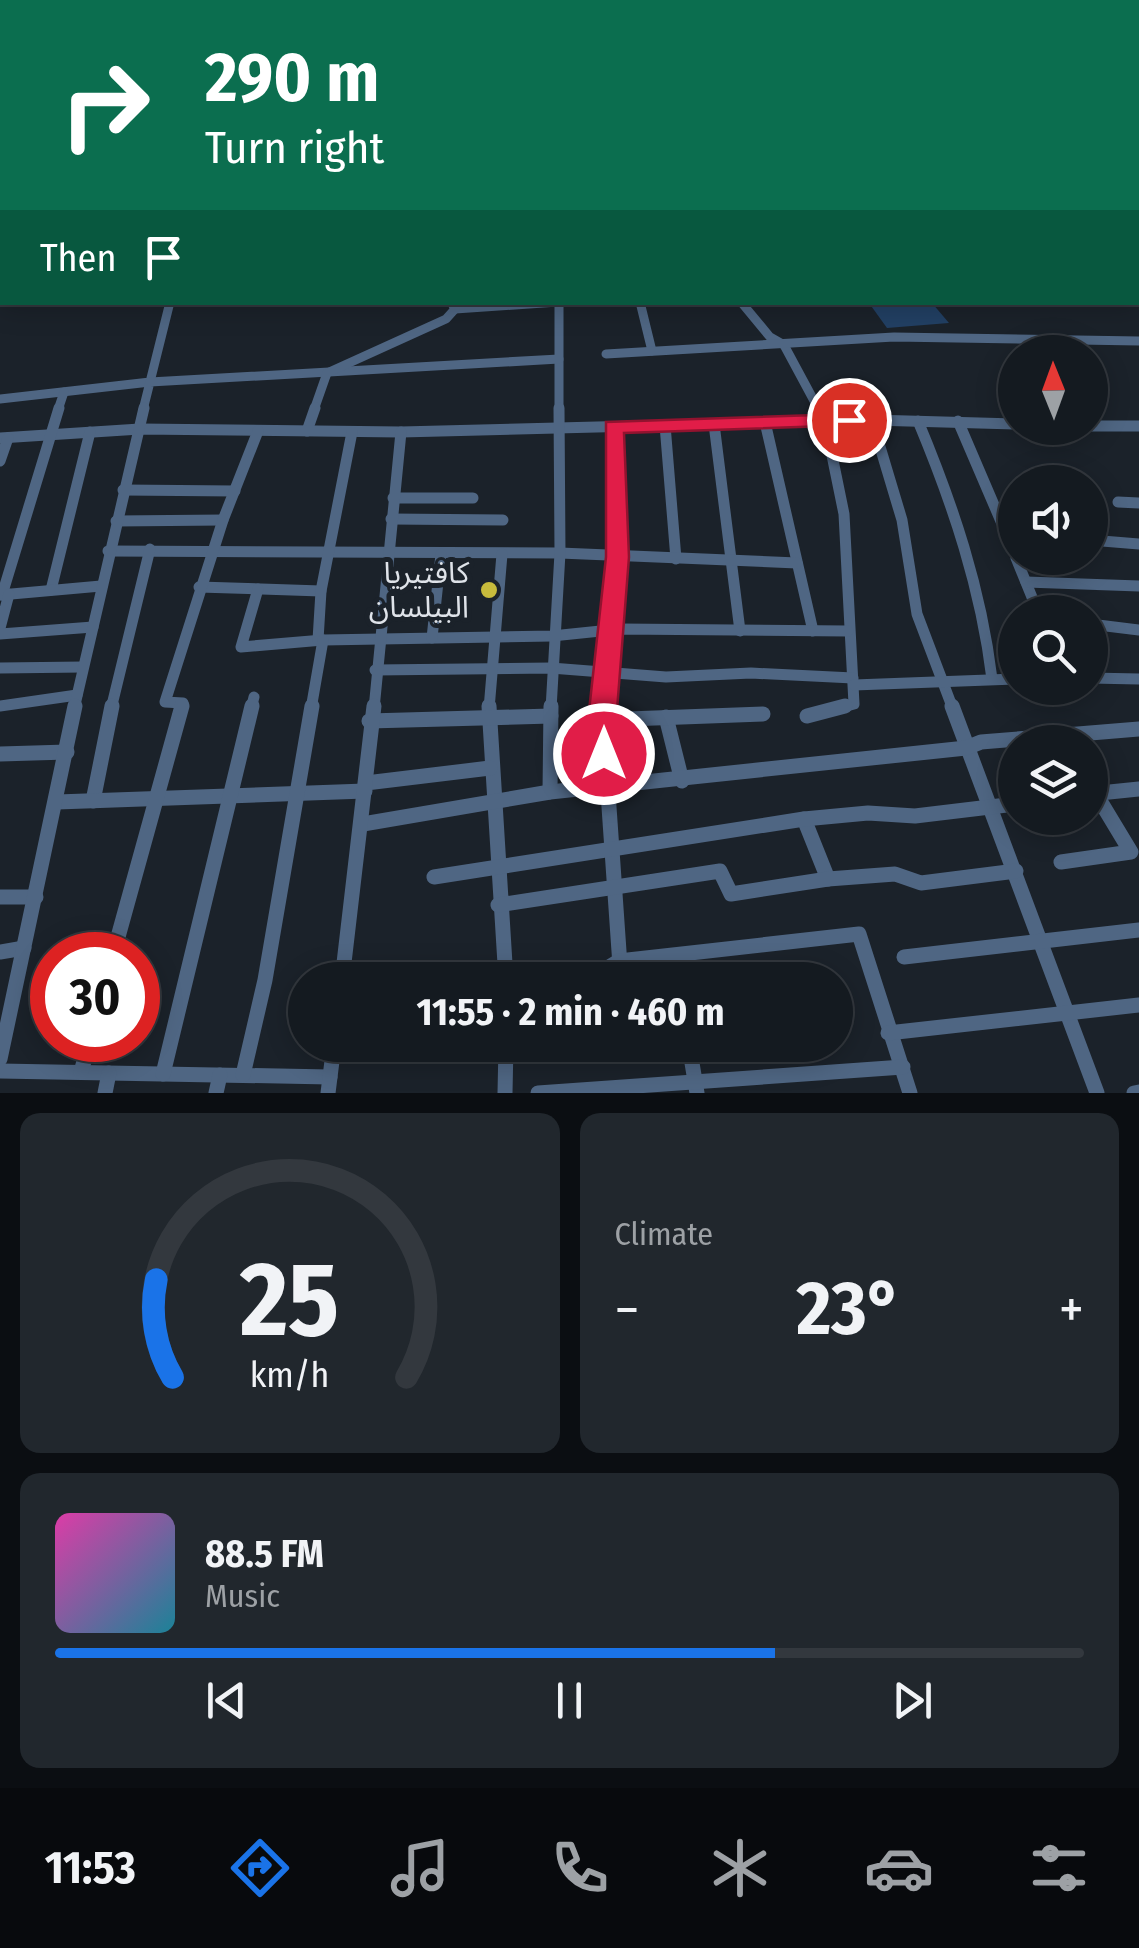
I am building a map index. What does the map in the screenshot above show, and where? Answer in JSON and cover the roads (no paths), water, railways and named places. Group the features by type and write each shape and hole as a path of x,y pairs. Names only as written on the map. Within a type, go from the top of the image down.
{"street":[{"path":"0,1059 6,1001 36,897 108,551 169,305"},
{"path":"307,431 327,372 446,318 453,306 480,305"},
{"path":"550,792 552,636 560,552 559,305"},
{"path":"641,305 652,351"},
{"path":"743,305 770,337 784,345 825,421 844,514 854,704 807,716"},
{"path":"606,354 931,337 1139,341"},
{"path":"0,399 150,382 560,359"},
{"path":"64,392 4,595 0,631 93,627"},
{"path":"872,420 902,520 917,614 993,807 1097,1093"},
{"path":"0,461 4,438 140,428 401,432 872,420 998,423"},
{"path":"918,421 968,550 988,637 992,679"},
{"path":"958,421 998,506"},
{"path":"765,422 814,631"},
{"path":"714,424 740,630"},
{"path":"665,425 676,559"},
{"path":"1108,426 1139,426"},
{"path":"614,427 617,557 601,720 619,961 859,934 910,1093"},
{"path":"120,932 183,702 165,702 222,520 258,430"},
{"path":"51,590 90,432"},
{"path":"243,1075 299,794 320,640 321,591 352,432"},
{"path":"344,962 401,432"},
{"path":"123,490 234,492"},
{"path":"393,498 473,498"},
{"path":"1118,502 1139,503"},
{"path":"390,519 503,520"},
{"path":"116,521 222,520"},
{"path":"1108,541 1139,544"},
{"path":"93,802 125,638 150,549"},
{"path":"108,551 560,552 797,563"},
{"path":"432,638 440,554"},
{"path":"502,554 488,719 504,962"},
{"path":"1023,575 1031,595"},
{"path":"1026,582 1139,586"},
{"path":"4,595 101,586"},
{"path":"200,587 321,591"},
{"path":"258,589 241,647 310,644 320,640 552,636 620,629 848,631"},
{"path":"1108,626 1139,630"},
{"path":"0,668 83,667"},
{"path":"375,670 552,668 607,674 853,681 998,679"},
{"path":"1108,678 1139,679"},
{"path":"0,706 77,696"},
{"path":"163,1074 254,697"},
{"path":"601,720 764,714"},
{"path":"369,722 551,716"},
{"path":"666,718 682,781"},
{"path":"362,824 550,792 682,781 1139,729"},
{"path":"0,754 66,752"},
{"path":"57,802 299,794 490,768"},
{"path":"1108,792 1139,789"},
{"path":"434,877 804,818 915,816 998,806"},
{"path":"1061,862 1131,852 1108,817"},
{"path":"804,818 828,879"},
{"path":"498,904 614,890 720,871 730,894 828,879 895,874 921,883 1016,871"},
{"path":"0,897 36,897"},
{"path":"904,957 1139,930"},
{"path":"0,952 24,948"},
{"path":"888,1033 1139,1006"},
{"path":"81,1072 84,1062"},
{"path":"505,1093 506,1062"},
{"path":"692,1062 697,1089"},
{"path":"538,1093 697,1089 903,1067"},
{"path":"0,1071 243,1075 329,1085"},
{"path":"105,1093 109,1073"},
{"path":"216,1093 220,1075"}],"place":[{"name":"كافتيريا البيلسان","path":"489,590"}]}
